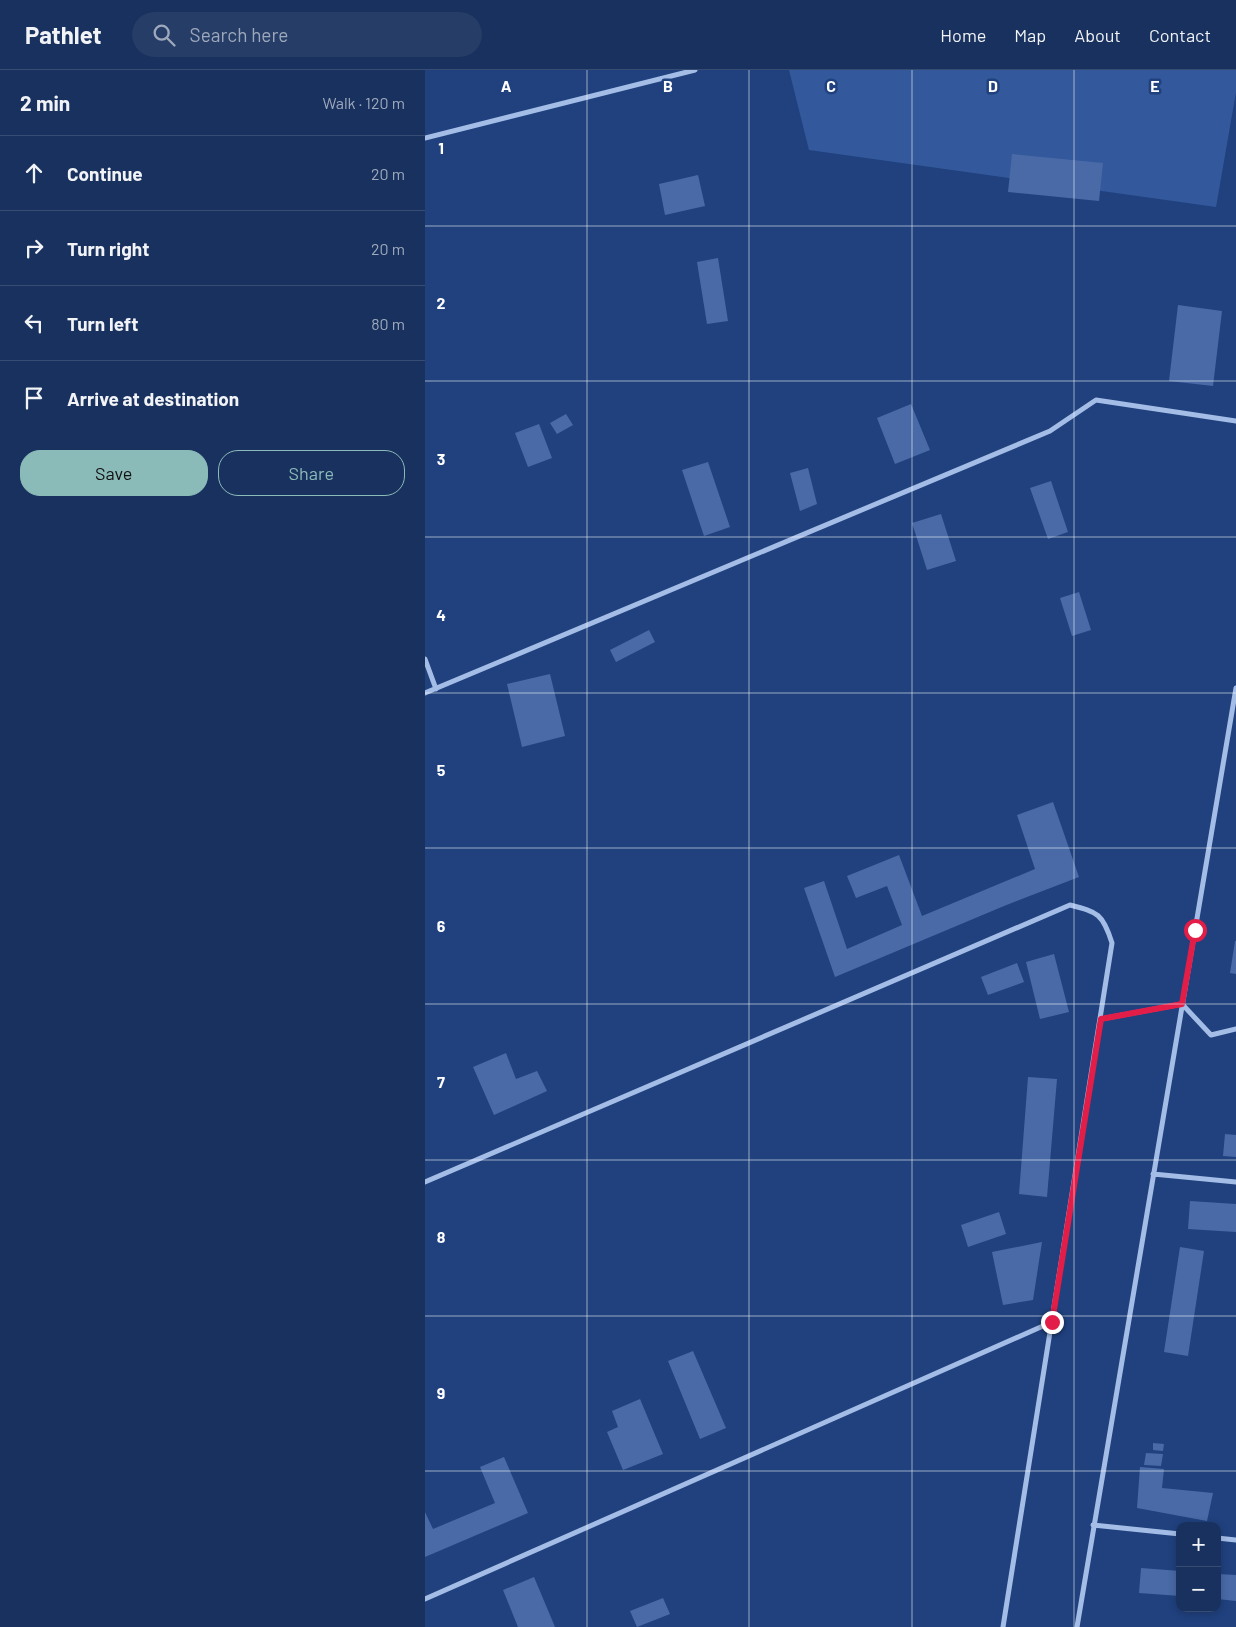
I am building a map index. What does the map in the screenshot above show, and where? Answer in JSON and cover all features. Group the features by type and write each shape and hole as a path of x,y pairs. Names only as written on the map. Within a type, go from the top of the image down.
{"street":[{"path":"425,138 695,70"},
{"path":"425,693 1050,431 1096,400 1236,421"},
{"path":"425,659 436,689"},
{"path":"1077,1627 1236,688"},
{"path":"425,1182 1070,905 1093,910 1105,920 1112,943 1003,1627"},
{"path":"1101,1019 1182,1004"},
{"path":"1182,1004 1211,1035 1236,1029"},
{"path":"1153,1174 1236,1182"},
{"path":"425,1599 1052,1322"},
{"path":"1093,1525 1176,1534"},
{"path":"1221,1538 1236,1540"}],"shaded area":[{"path":"789,70 1236,70 1236,92 1216,207 809,150"}],"building":[{"path":"1012,154 1103,163 1099,201 1008,192"},
{"path":"698,175 705,206 665,215 659,184"},
{"path":"718,258 728,321 707,324 697,262"},
{"path":"1178,305 1222,311 1213,386 1169,381"},
{"path":"911,404 930,450 895,464 877,418"},
{"path":"566,414 573,425 557,434 550,423"},
{"path":"539,424 552,458 528,467 515,433"},
{"path":"708,462 730,527 704,536 682,470"},
{"path":"808,468 817,504 800,511 790,473"},
{"path":"1051,481 1068,532 1048,539 1030,488"},
{"path":"941,514 956,561 927,570 912,523"},
{"path":"1079,592 1091,630 1072,636 1060,598"},
{"path":"649,630 655,642 616,662 610,650"},
{"path":"550,674 565,736 522,747 507,684"},
{"path":"1053,802 1079,877 1004,906 835,977 804,888 824,881 847,949 902,925 887,886 856,898 847,876 899,855 922,916 1035,869 1017,815"},
{"path":"1236,941 1236,974 1230,973"},
{"path":"1054,954 1069,1012 1040,1019 1026,962"},
{"path":"1017,963 1024,982 988,995 981,977"},
{"path":"506,1053 516,1079 537,1071 547,1091 494,1115 473,1067"},
{"path":"1028,1077 1057,1079 1047,1197 1019,1194"},
{"path":"1225,1134 1236,1135 1236,1157 1223,1156"},
{"path":"1190,1201 1236,1204 1236,1232 1188,1229"},
{"path":"999,1212 1006,1234 968,1247 961,1225"},
{"path":"1042,1242 1033,1300 1003,1305 992,1252"},
{"path":"1180,1247 1204,1251 1188,1356 1164,1352"},
{"path":"693,1351 726,1428 700,1439 668,1361"},
{"path":"640,1399 663,1454 623,1470 607,1432 618,1427 612,1411"},
{"path":"1153,1443 1164,1444 1163,1451 1153,1450"},
{"path":"1146,1453 1163,1454 1161,1466 1144,1465"},
{"path":"504,1457 528,1513 425,1557 425,1512 433,1529 495,1503 480,1467"},
{"path":"1140,1467 1164,1469 1162,1488 1213,1493 1207,1521 1137,1508"},
{"path":"1141,1568 1176,1571 1176,1596 1139,1593"},
{"path":"1221,1574 1236,1575 1236,1601 1221,1599"},
{"path":"534,1577 555,1627 518,1627 503,1590"},
{"path":"663,1598 670,1614 637,1627 630,1611"}],"route":[{"path":"1052,1322 1101,1019 1182,1004 1195,930"}]}
